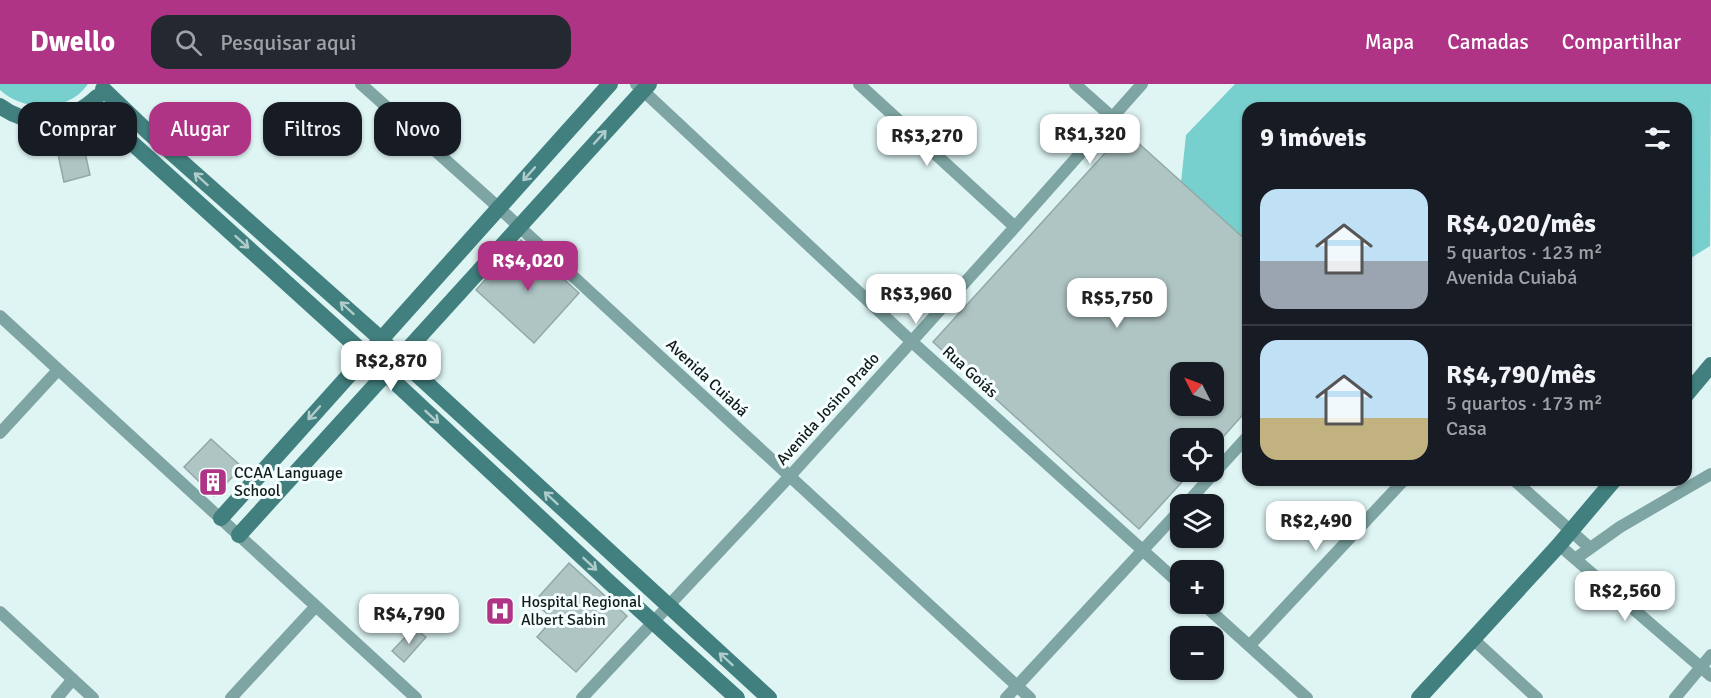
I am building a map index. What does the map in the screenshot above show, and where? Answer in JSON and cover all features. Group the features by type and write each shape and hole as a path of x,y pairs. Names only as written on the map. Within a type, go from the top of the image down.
{"street":[{"name":"Avenida Cuiabá","path":"361,84 498,207 1030,698"},
{"path":"221,518 610,84"},
{"path":"859,84 1015,227"},
{"path":"1075,84 1112,117"},
{"name":"Avenida Josino Prado","path":"582,698 790,476 1142,84"},
{"path":"238,535 518,227 642,86"},
{"name":"Rua Goiás","path":"642,86 911,341 1170,575"},
{"path":"91,102 105,87 147,131 381,339 769,698"},
{"path":"1,110 18,116"},
{"path":"137,143 147,131"},
{"path":"137,147 737,698"},
{"path":"0,316 416,698"},
{"path":"1692,388 1711,365"},
{"path":"0,433 58,370"},
{"path":"1195,494 1242,443"},
{"path":"1692,485 1711,474"},
{"path":"1250,645 1398,486"},
{"path":"1521,486 1590,548"},
{"path":"1419,698 1559,545 1609,486"},
{"path":"1575,559 1620,527 1690,486"},
{"path":"561,537 575,520"},
{"path":"1006,698 1170,521"},
{"path":"1559,545 1711,676"},
{"path":"231,698 316,606"},
{"path":"0,612 93,698"},
{"path":"1215,614 1306,698"},
{"path":"1474,639 1537,698"},
{"path":"1675,698 1711,655"},
{"path":"57,698 73,679"}],"shaded area":[{"path":"0,84 88,84 79,93 64,102 21,102 0,90"},
{"path":"1235,84 1711,84 1710,246 1692,257 1692,102 1242,102 1242,237 1181,182 1186,135"}],"building":[{"path":"1125,131 1242,237 1242,416 1224,436 1224,428 1170,428 1170,482 1182,482 1139,529 933,342"},
{"path":"58,156 86,156 90,175 64,182"},
{"path":"521,240 579,293 534,343 476,290"},
{"name":"CCAA Language School","path":"211,439 242,467 214,496 184,467"},
{"path":"569,563 627,616 576,672 537,637 553,619 534,602"},
{"path":"414,628 426,637 404,662 392,651"}],"place":[{"name":"CCAA Language School","path":"213,482"},
{"name":"Hospital Regional Albert Sabin","path":"500,611"}]}
